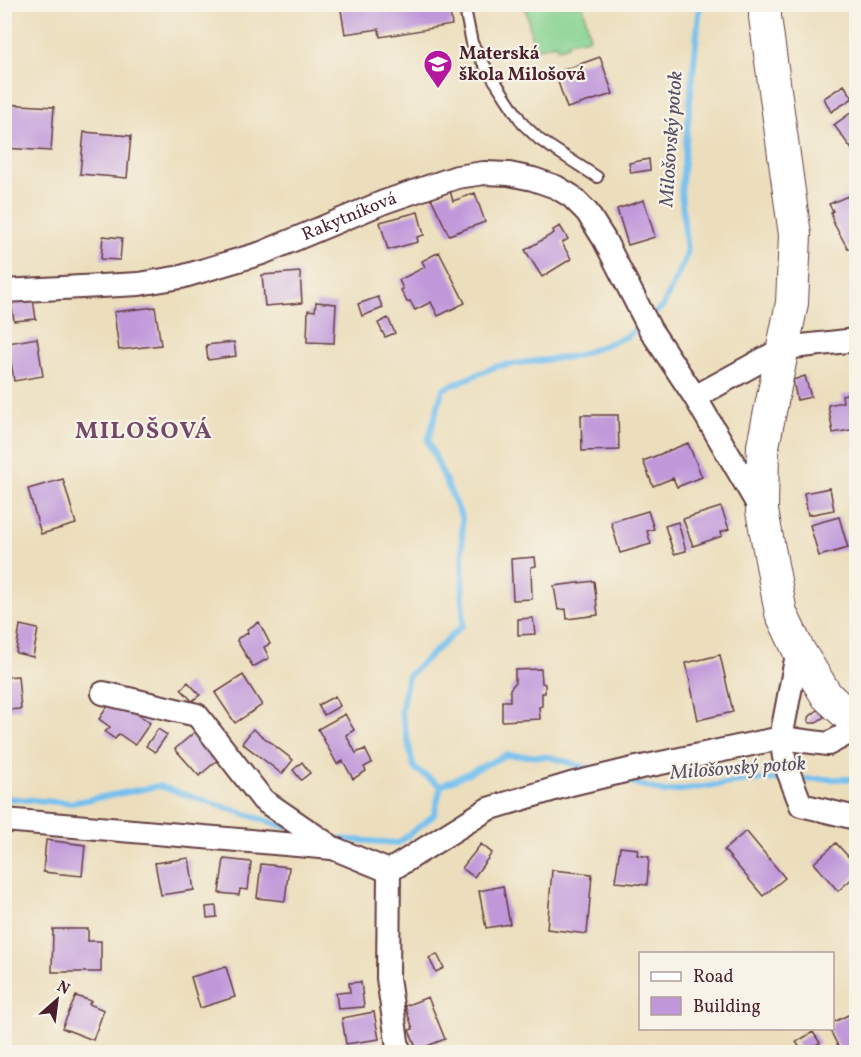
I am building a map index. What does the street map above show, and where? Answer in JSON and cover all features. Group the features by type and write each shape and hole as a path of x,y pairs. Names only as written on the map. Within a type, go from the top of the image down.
{"street":[{"path":"765,4 795,235 792,303 763,446 762,511 781,613 798,649 827,696 856,723"},
{"name":"Rakytníková","path":"4,291 139,284 181,277 262,253 384,202 457,177 484,173 509,174 533,179 556,187 571,196 587,212 604,239 650,329 695,397 762,511"},
{"path":"695,397 784,348 856,340"},
{"path":"798,649 781,738 785,763 801,806 856,818"},
{"path":"103,693 197,715 263,800 333,848 389,871"},
{"path":"389,871 488,809 571,784 637,768 781,738 828,744 856,729"},
{"path":"4,820 333,848"},
{"path":"389,871 388,978 398,1048 401,1053"}],"lane":[{"path":"464,4 472,43 523,124 540,140 597,177"}],"green space":[{"path":"525,5 583,5 590,38 568,42 568,46 557,48 556,44 534,49"}],"building":[{"path":"340,4 375,4 376,10 409,4 460,4 461,10 450,12 452,25 380,37 379,29 345,34"},
{"path":"600,57 613,94 567,108 555,73"},
{"path":"844,85 853,98 831,112 824,98"},
{"path":"4,104 54,107 51,151 4,148"},
{"path":"856,109 856,149 853,151 834,125"},
{"path":"84,132 131,136 127,178 80,174"},
{"path":"649,159 650,170 631,173 629,163"},
{"path":"450,191 453,201 475,193 485,222 449,235 431,198"},
{"path":"848,196 856,212 856,245 848,249 833,222 831,212 833,211 829,204"},
{"path":"644,200 655,237 628,245 617,209"},
{"path":"418,212 424,235 417,237 418,242 388,250 380,222"},
{"path":"560,226 568,239 562,243 571,259 542,277 525,250 554,233 553,230"},
{"path":"103,236 122,238 120,260 101,259"},
{"path":"439,252 465,303 438,316 431,302 415,310 410,301 407,302 399,280 425,267 422,261"},
{"path":"300,272 302,303 265,306 262,275"},
{"path":"378,297 383,308 362,316 358,304"},
{"path":"33,299 36,319 14,321 11,301"},
{"path":"316,302 336,304 334,343 307,342 308,310 315,311"},
{"path":"155,307 161,345 119,350 114,312"},
{"path":"388,318 395,333 385,337 378,323"},
{"path":"37,338 43,376 14,381 8,343"},
{"path":"234,342 236,356 208,360 206,345"},
{"path":"805,376 811,397 797,400 793,380"},
{"path":"855,392 856,429 833,433 828,405 843,402 842,395"},
{"path":"581,415 618,415 619,450 582,451"},
{"path":"688,443 702,477 677,487 673,478 653,486 643,461"},
{"path":"63,479 76,524 41,534 28,489"},
{"path":"830,488 834,510 808,515 804,493"},
{"path":"721,507 729,529 721,532 722,536 693,546 683,519"},
{"path":"648,511 654,529 647,531 651,544 620,553 611,522"},
{"path":"839,517 848,548 819,556 810,525"},
{"path":"678,522 686,551 674,554 665,526"},
{"path":"535,557 536,566 531,567 532,599 513,600 511,559"},
{"path":"594,581 598,615 567,619 566,609 558,610 554,586"},
{"path":"533,618 535,634 518,635 518,619"},
{"path":"259,622 270,644 264,647 269,658 253,667 237,641 238,638 248,633 247,629"},
{"path":"20,625 38,629 33,657 16,653"},
{"path":"720,655 733,712 698,720 686,663"},
{"path":"541,669 545,693 542,693 542,706 539,707 540,719 502,721 502,701 510,701 510,689 515,683 515,670"},
{"path":"243,675 262,705 235,723 215,693"},
{"path":"18,676 21,709 4,710 4,677"},
{"path":"188,682 200,695 192,701 181,689"},
{"path":"335,696 340,706 324,715 318,705"},
{"path":"114,697 150,723 135,745 119,734 115,739 105,732 110,727 99,719"},
{"path":"819,709 824,717 815,723 810,723 808,721 810,716"},
{"path":"345,714 354,730 346,735 356,753 365,749 372,763 364,767 366,771 353,779 343,761 337,764 318,729"},
{"path":"158,729 167,735 155,752 146,746"},
{"path":"253,729 293,760 282,774 242,743"},
{"path":"197,730 221,757 199,776 175,749"},
{"path":"302,762 310,773 301,780 293,770"},
{"path":"746,831 785,878 763,896 724,850"},
{"path":"46,840 85,845 82,876 43,872"},
{"path":"836,843 856,865 856,875 838,891 814,863"},
{"path":"481,844 492,853 474,877 462,868"},
{"path":"620,847 638,849 637,855 649,857 647,885 615,882"},
{"path":"189,858 194,890 161,895 155,863"},
{"path":"224,859 251,862 248,890 240,889 239,895 219,893"},
{"path":"261,864 289,867 285,901 257,898"},
{"path":"552,870 592,874 587,934 547,929"},
{"path":"503,886 510,924 486,928 479,891"},
{"path":"216,906 217,917 207,918 206,907"},
{"path":"53,929 88,929 88,941 101,941 101,972 52,972"},
{"path":"437,954 444,968 436,972 429,958"},
{"path":"226,967 235,997 200,1008 191,977"},
{"path":"361,982 364,1007 338,1009 336,993 350,992 349,983"},
{"path":"76,996 91,1001 89,1004 104,1010 93,1040 62,1028"},
{"path":"428,997 445,1039 417,1050 409,1030 413,1029 405,1006"},
{"path":"856,1011 856,1045 841,1052 830,1030 834,1030 834,1022"},
{"path":"374,1012 379,1039 346,1044 342,1018"},
{"path":"813,1032 820,1043 803,1052 796,1042"}],"waterway":[{"name":"Milošovský potok","path":"649,318 663,306 687,254 681,191 700,4"},
{"name":"Milošovský potok","path":"594,770 550,757 506,755 441,786 414,768 401,711 408,676 463,625 462,518 428,441 443,389 497,366 576,356 628,336 641,324"},
{"name":"Milošovský potok","path":"624,780 664,792 756,780 785,779"},
{"name":"Milošovský potok","path":"795,779 856,779"},
{"path":"4,798 71,803 159,786 286,827"},
{"path":"338,839 398,843 434,815 441,786"}],"place":[{"name":"Materská škola Milošová","path":"438,90"}],"district":[{"name":"MILOŠOVÁ","path":"144,432"}]}
